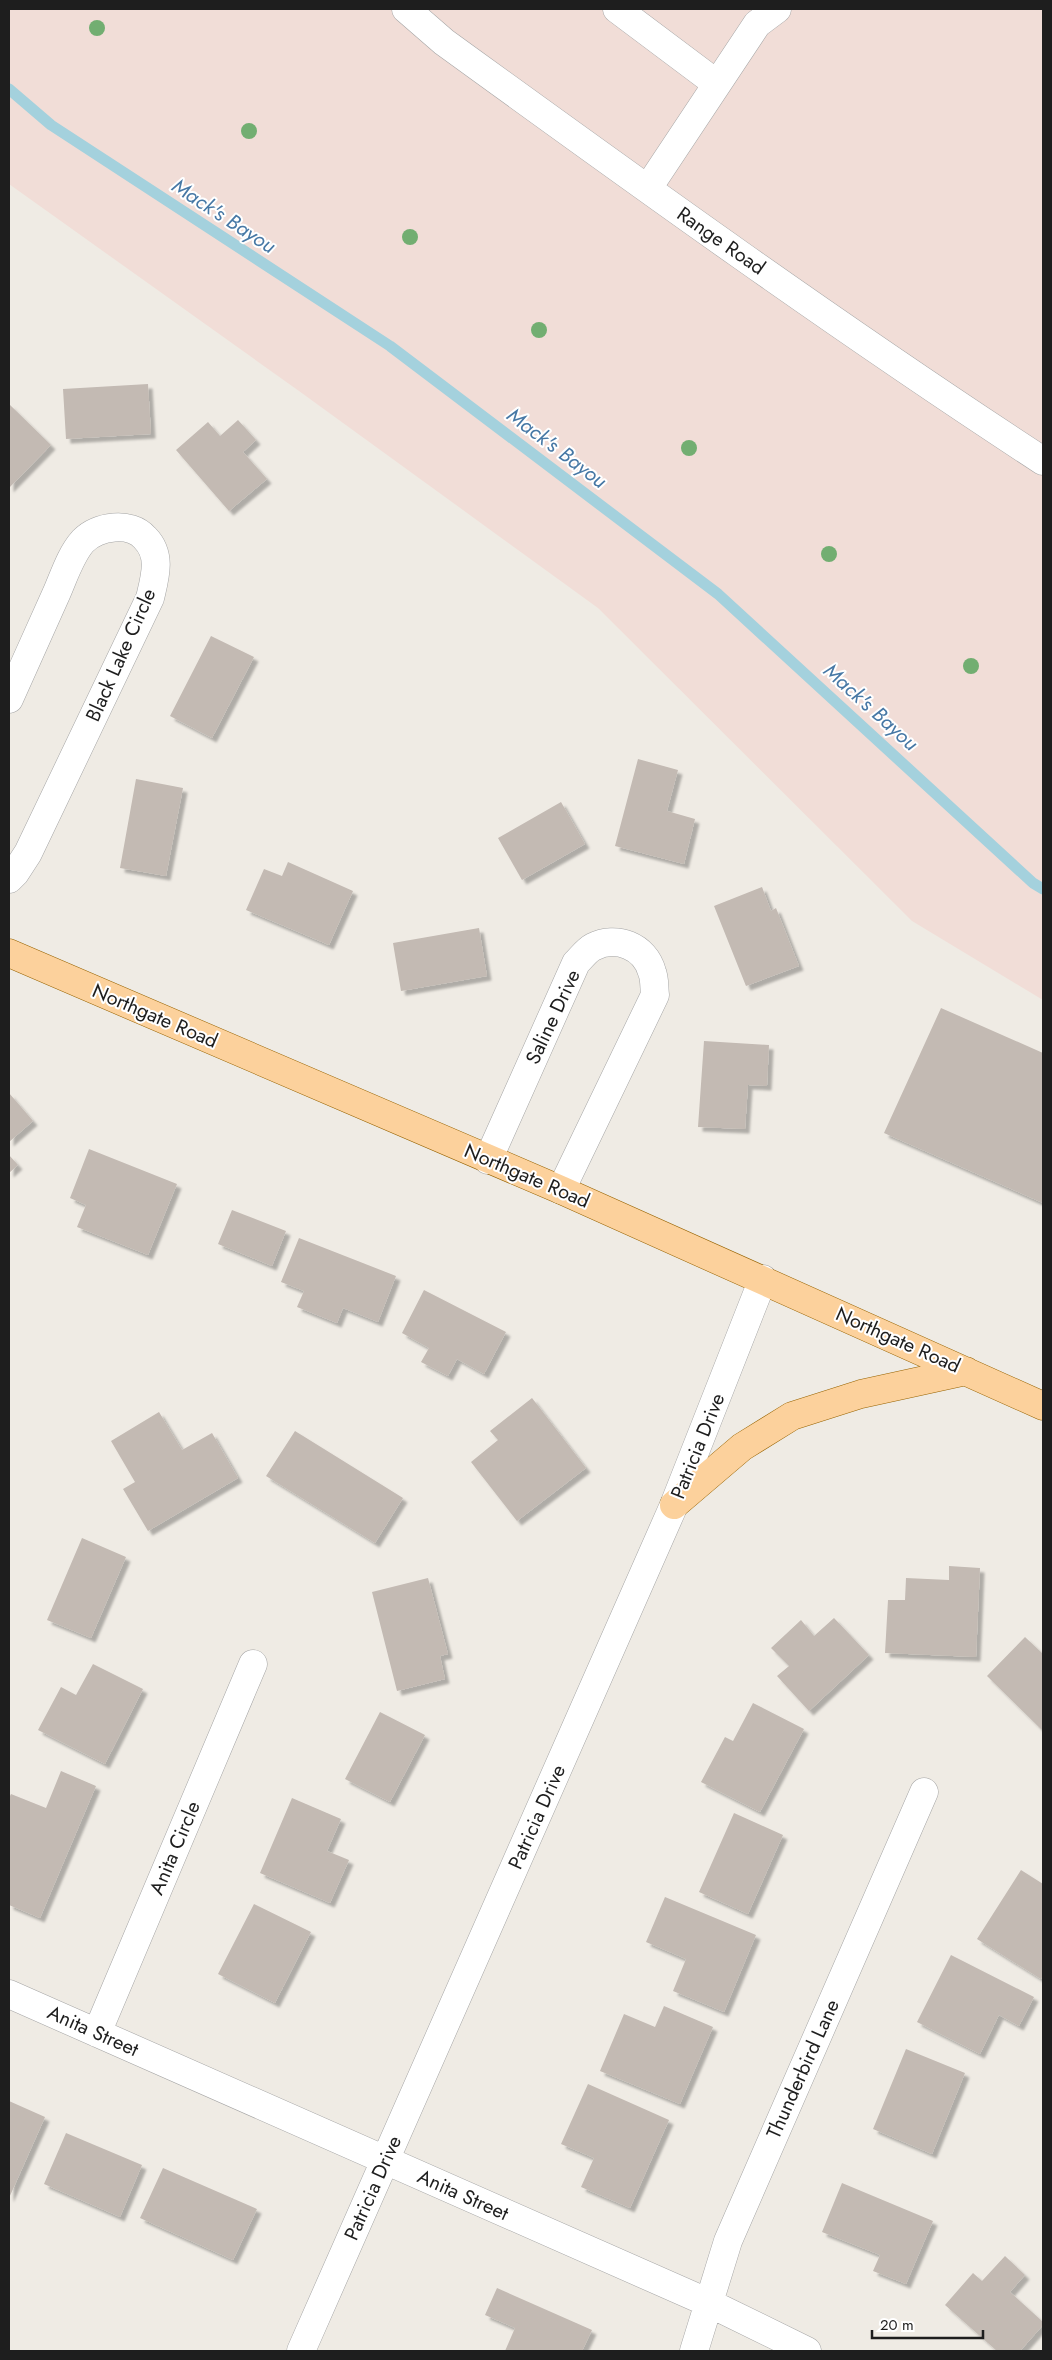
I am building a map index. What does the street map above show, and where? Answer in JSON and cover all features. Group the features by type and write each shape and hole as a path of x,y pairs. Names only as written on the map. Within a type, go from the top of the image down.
{"main road":[{"name":"Northgate Road","path":"9,953 561,1190 1043,1406"},
{"path":"674,1505 742,1447 792,1416 861,1394 966,1371"}],"street":[{"name":"Range Road","path":"406,9 444,42 648,188 932,389 1043,461"},
{"path":"616,9 717,84"},
{"path":"648,188 757,24 777,9"},
{"name":"Black Lake Circle","path":"9,699 69,564 83,541 103,530 124,526 145,537 156,556 156,576 150,598 28,853 9,879"},
{"name":"Saline Drive","path":"488,1160 576,963 591,947 608,941 629,944 646,957 653,972 655,995 561,1190"},
{"name":"Patricia Drive","path":"301,2351 674,1505 763,1279"},
{"name":"Anita Circle","path":"96,2033 253,1664"},
{"name":"Thunderbird Lane","path":"694,2351 728,2241 924,1792"},
{"name":"Anita Street","path":"9,1994 710,2303 807,2351"}],"shaded area":[{"path":"9,9 1043,9 1043,1000 912,921 598,608 9,184"}],"building":[{"path":"148,384 151,434 66,439 63,389"},
{"path":"9,404 51,445 9,488"},
{"path":"238,420 256,440 243,452 267,479 229,511 176,450 208,422 220,436"},
{"path":"211,636 254,657 212,738 170,716"},
{"path":"638,759 678,770 667,811 695,819 684,864 615,846"},
{"path":"136,779 183,788 166,876 120,868"},
{"path":"561,802 585,844 522,880 498,838"},
{"path":"288,862 353,891 329,945 246,910 264,869 282,876"},
{"path":"762,887 771,911 776,908 799,966 746,986 714,906"},
{"path":"479,928 487,976 401,991 393,943"},
{"path":"941,1008 1043,1053 1043,1203 884,1133"},
{"path":"704,1041 769,1045 767,1086 748,1085 745,1129 698,1127"},
{"path":"9,1093 33,1121 9,1142"},
{"path":"89,1149 177,1184 148,1255 77,1227 86,1205 70,1198"},
{"path":"9,1155 18,1165 9,1173"},
{"path":"232,1210 286,1231 272,1266 218,1244"},
{"path":"299,1238 396,1276 378,1322 343,1308 337,1323 297,1307 304,1291 281,1282"},
{"path":"424,1290 506,1332 484,1374 457,1359 448,1376 421,1362 429,1348 402,1333"},
{"path":"532,1398 586,1468 517,1521 471,1462 498,1440 490,1431"},
{"path":"159,1412 182,1450 212,1433 238,1478 148,1531 123,1489 135,1482 111,1441"},
{"path":"295,1431 403,1498 375,1543 266,1476"},
{"path":"82,1538 126,1557 91,1638 47,1620"},
{"path":"949,1566 980,1568 976,1657 885,1653 888,1600 905,1600 906,1578 949,1580"},
{"path":"428,1578 448,1654 440,1656 445,1679 397,1691 372,1592"},
{"path":"834,1618 869,1655 809,1711 777,1676 789,1666 771,1648 801,1620 814,1636"},
{"path":"1025,1637 1043,1654 1043,1731 987,1676"},
{"path":"93,1664 143,1689 105,1764 38,1730 61,1687 76,1695"},
{"path":"753,1703 804,1729 760,1812 701,1782 725,1737 733,1741"},
{"path":"380,1712 425,1735 390,1802 345,1779"},
{"path":"61,1771 96,1786 40,1918 9,1905 9,1798 11,1794 46,1808"},
{"path":"292,1798 341,1819 327,1851 349,1860 330,1903 260,1873"},
{"path":"734,1813 783,1835 748,1914 699,1892"},
{"path":"1021,1870 1043,1884 1043,1975 1041,1979 977,1939"},
{"path":"665,1897 756,1935 724,2012 673,1991 686,1959 646,1942"},
{"path":"254,1904 311,1932 275,2003 218,1974"},
{"path":"951,1955 1034,1997 1019,2026 999,2015 980,2054 917,2022"},
{"path":"664,2006 713,2027 680,2104 600,2071 624,2014 655,2027"},
{"path":"906,2049 965,2073 932,2154 873,2129"},
{"path":"588,2084 669,2120 630,2208 581,2187 594,2158 561,2144"},
{"path":"9,2101 45,2117 9,2198"},
{"path":"66,2133 142,2165 120,2217 44,2184"},
{"path":"163,2168 257,2209 233,2260 140,2218"},
{"path":"842,2183 933,2221 906,2284 873,2271 880,2255 822,2232"},
{"path":"1005,2256 1025,2275 1010,2292 1043,2322 1043,2325 1020,2351 997,2351 945,2305 973,2273 982,2281"},
{"path":"497,2288 592,2330 582,2351 505,2351 515,2328 485,2315"}],"waterway":[{"name":"Mack's Bayou","path":"9,89 51,125 390,346 718,594 1033,883 1043,889"}]}
